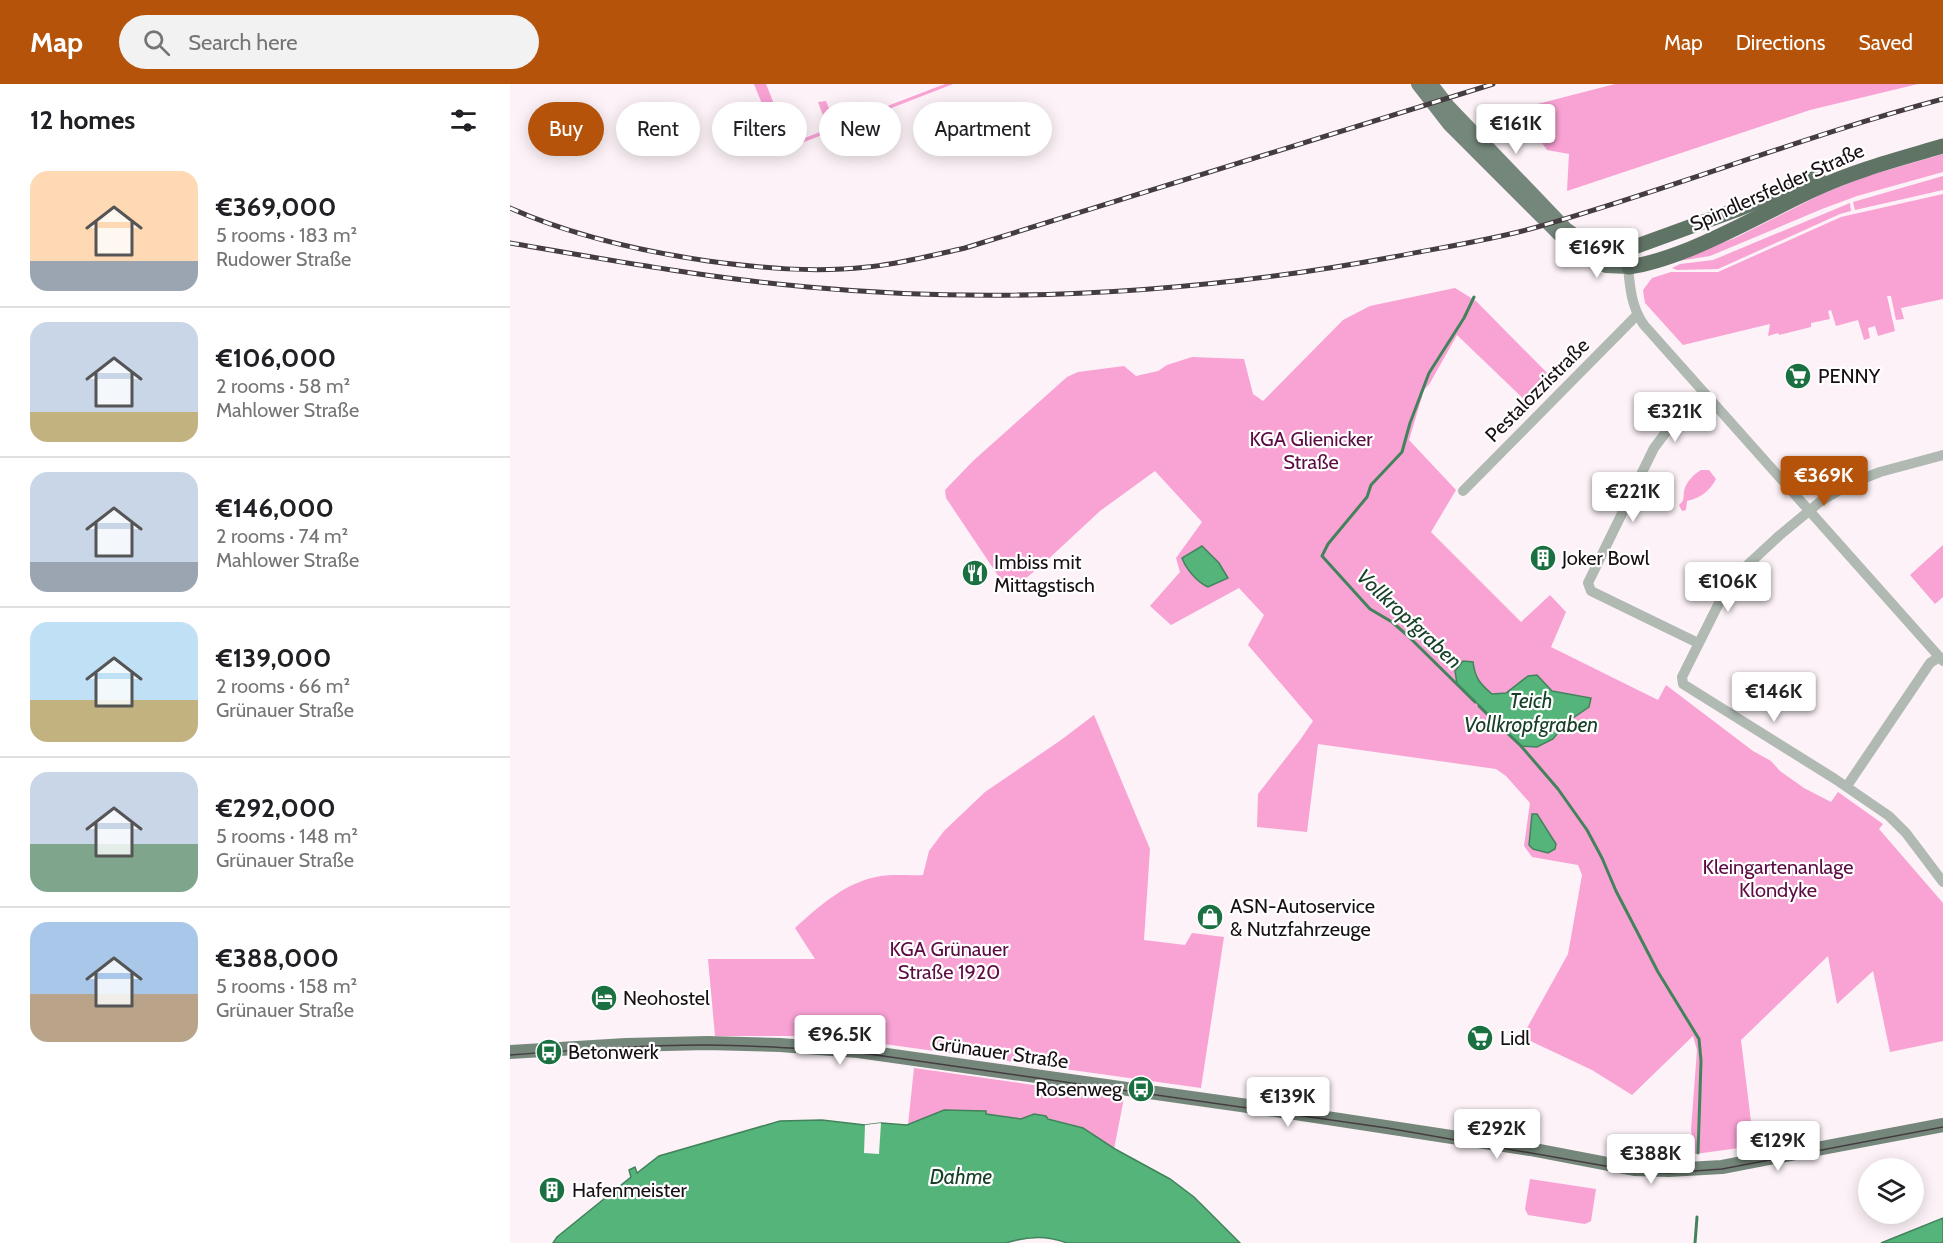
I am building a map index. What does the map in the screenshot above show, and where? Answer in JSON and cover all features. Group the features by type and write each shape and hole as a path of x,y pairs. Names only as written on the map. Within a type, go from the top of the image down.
{"highway":[{"name":"Spindlersfelder Straße","path":"1626,250 1736,210 1870,156 1943,136"},
{"name":"Spindlersfelder Straße","path":"1629,267 1666,258 1715,238 1815,189 1874,165 1943,146"}],"main road":[{"path":"1418,84 1449,123 1576,251 1606,266 1629,267"},
{"path":"1431,84 1448,106 1566,229 1587,243 1604,248 1626,250"},
{"name":"Grünauer Straße","path":"510,1052 707,1043 780,1045 858,1051 1255,1107 1530,1149 1634,1169 1722,1167 1943,1125"}],"street":[{"path":"1626,250 1636,315 1705,396 1941,659 1929,665 1847,786"},
{"name":"Pestalozzistraße","path":"1463,491 1636,315"},
{"path":"1698,643 1591,591 1588,583 1654,448 1672,424 1705,396"},
{"path":"1943,455 1870,475 1836,491 1759,553 1732,580 1716,604 1682,677 1683,684 1847,786 1898,823 1943,882"}],"green space":[{"path":"754,84 766,84 773,102 761,102"},
{"path":"945,84 953,84 901,104 901,102 898,102"},
{"path":"1615,84 1918,84 1810,110 1567,191 1569,154 1547,150 1518,109"},
{"path":"819,132 819,136 807,141 807,137"},
{"path":"1943,154 1943,172 1857,196 1710,256 1672,262 1735,238 1824,193 1867,176"},
{"path":"1943,176 1943,190 1855,210 1853,202"},
{"path":"1943,194 1943,299 1901,308 1904,319 1896,320 1891,296 1887,296 1895,331 1878,336 1875,326 1868,328 1870,338 1864,340 1858,320 1836,326 1831,310 1828,311 1830,319 1811,323 1811,327 1779,335 1778,333 1768,336 1770,324 1683,345 1645,303 1643,290 1652,278 1671,272 1718,272 1841,217"},
{"path":"1850,203 1851,211 1718,269 1677,270 1672,268 1680,264 1713,260"},
{"path":"1455,288 1476,301 1555,381 1531,406 1457,335 1424,390 1409,440 1456,490 1431,532 1521,622 1550,595 1566,612 1551,647 1658,700 1666,685 1753,751 1771,761 1780,771 1804,788 1831,802 1838,792 1883,824 1879,829 1943,903 1943,1041 1890,1052 1873,971 1837,1004 1828,956 1741,1040 1754,1146 1695,1154 1691,1130 1697,1050 1693,1036 1632,1095 1592,1070 1522,1037 1568,954 1582,875 1578,865 1532,857 1524,846 1530,803 1506,776 1496,769 1318,744 1307,832 1257,827 1258,794 1313,721 1248,645 1264,615 1239,588 1171,625 1150,606 1180,572 1176,558 1202,522 1155,471 1100,511 1013,589 1003,583 946,498 945,490 973,461 1067,377 1078,372 1124,366 1136,376 1158,371 1167,365 1192,357 1244,359 1253,394 1263,401 1343,320 1370,306"},
{"path":"1701,470 1709,470 1716,479 1704,493 1687,501 1686,510 1682,511 1679,505 1683,500 1685,488"},
{"path":"1943,545 1943,597 1935,604 1910,575"},
{"name":"KGA Grünauer Straße 1920","path":"1094,715 1150,849 1144,940 1185,945 1192,933 1224,937 1201,1088 826,1036 715,1036 708,959 815,959 795,928 804,920 834,896 857,883 881,876 923,875 929,851 944,831 985,792"},
{"path":"914,1068 1124,1098 1114,1149 1083,1128 1034,1114 1021,1119 986,1114 985,1111 944,1110 908,1125"},
{"path":"1530,1179 1596,1189 1591,1221 1585,1224 1528,1215 1525,1209"}],"water":[{"path":"1202,546 1219,563 1228,578 1208,587 1192,575 1182,558"},
{"name":"Teich Vollkropfgraben","path":"1463,661 1473,662 1479,680 1492,694 1506,693 1528,676 1537,675 1552,691 1591,698 1589,707 1567,722 1553,739 1537,747 1521,746 1457,684 1455,671"},
{"path":"1532,814 1537,814 1556,844 1555,849 1548,853 1533,849 1529,845"},
{"name":"Dahme","path":"944,1110 986,1111 986,1114 1021,1119 1034,1114 1083,1128 1115,1149 1170,1179 1194,1197 1240,1243 1067,1243 1037,1237 1006,1243 553,1243 557,1237 631,1177 629,1170 635,1167 637,1173 659,1156 780,1121 822,1120 865,1125 881,1123 907,1125"},
{"path":"1943,1218 1943,1243 1881,1243"}],"pier":[{"path":"881,1123 879,1154 864,1153 865,1125"}],"waterway":[{"name":"Vollkropfgraben","path":"1474,297 1464,318 1429,373 1410,423 1402,452 1371,485 1367,497 1328,544 1322,556 1370,609 1392,622 1407,635 1475,702"},
{"name":"Vollkropfgraben","path":"1479,706 1500,727"},
{"name":"Vollkropfgraben","path":"1505,731 1558,789 1587,830 1658,972 1699,1039 1701,1061 1698,1153"},
{"name":"Vollkropfgraben","path":"1695,1243 1697,1217"}],"tram line":[{"path":"510,1055 706,1045 764,1046 862,1053 1387,1128 1634,1171 1667,1173 1722,1169 1943,1127"}],"railway":[{"path":"510,208 558,227 607,241 708,261 807,270 879,266 965,248 1493,84"},
{"path":"510,243 733,279 881,292 1028,295 1175,287 1320,269 1479,241 1530,229 1839,129 1943,99"}],"place":[{"name":"PENNY","path":"1798,376"},
{"name":"Joker Bowl","path":"1543,558"},
{"name":"Imbiss mit Mittagstisch","path":"975,573"},
{"name":"ASN-Autoservice & Nutzfahrzeuge","path":"1210,917"},
{"name":"Neohostel","path":"604,998"},
{"name":"Lidl","path":"1480,1038"},
{"name":"Betonwerk","path":"549,1052"},
{"name":"Rosenweg","path":"1141,1089"},
{"name":"Hafenmeister","path":"552,1190"}],"park label":[{"name":"KGA Glienicker Straße","path":"1311,450"},
{"name":"Kleingartenanlage Klondyke","path":"1778,878"}]}
